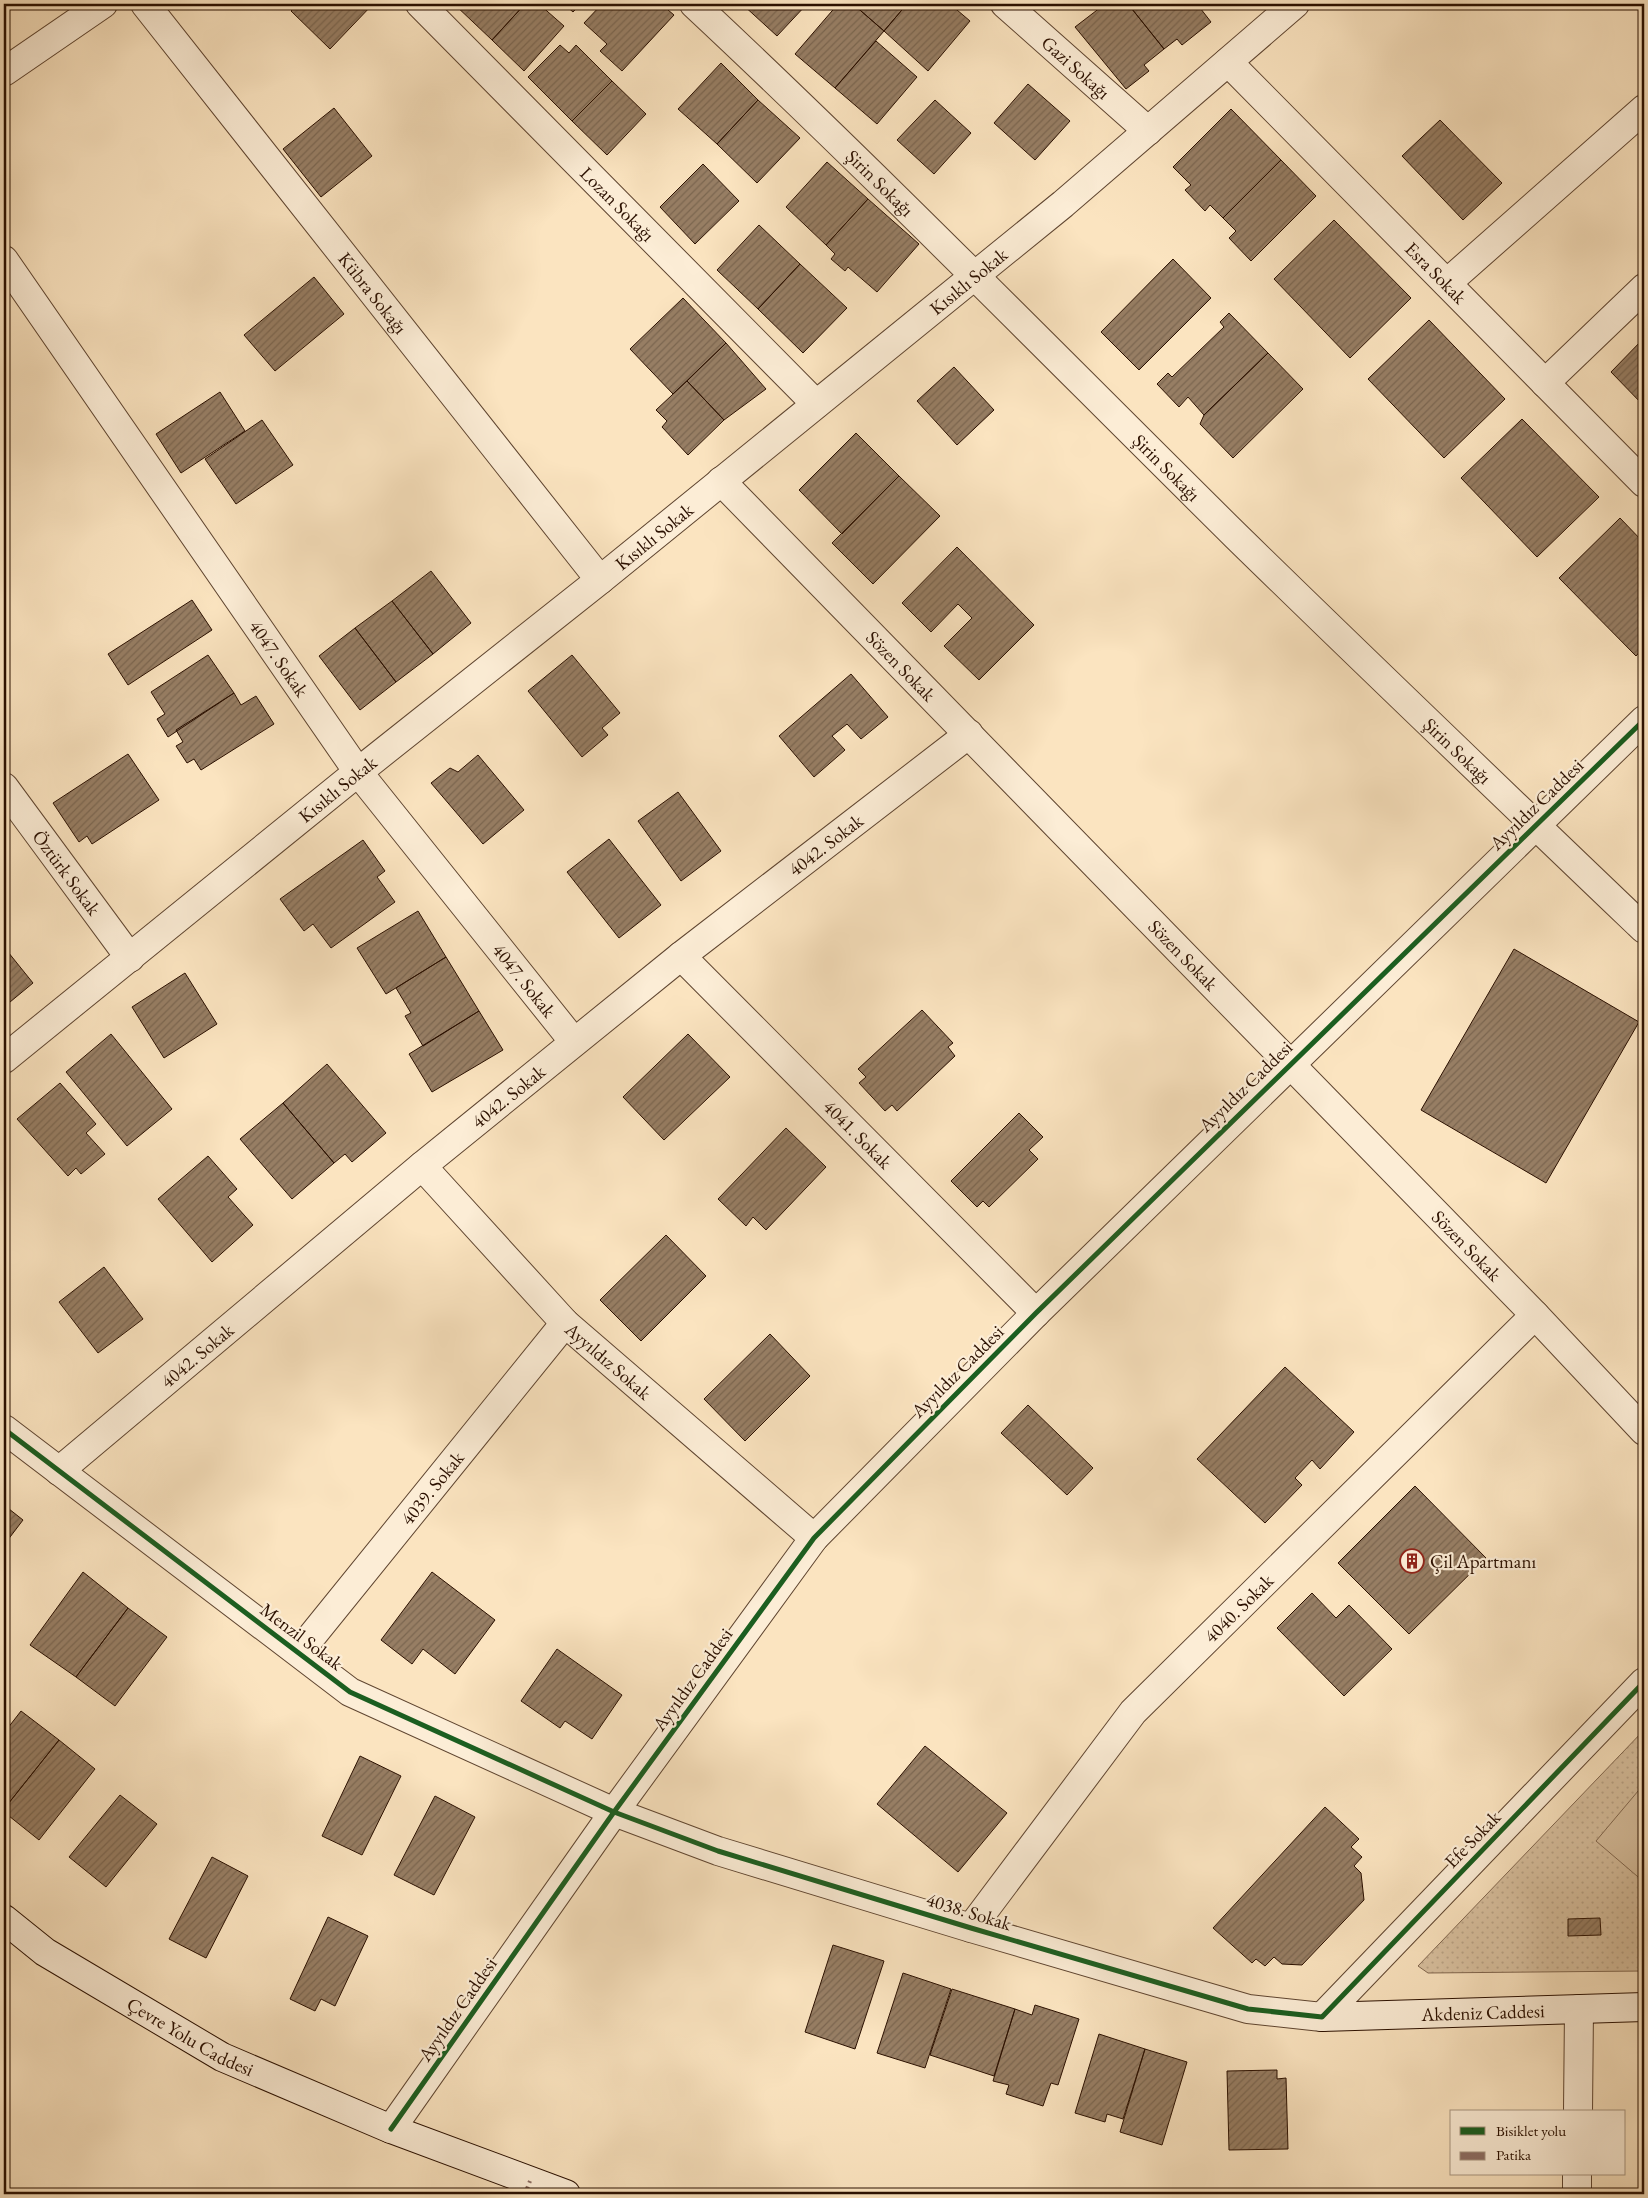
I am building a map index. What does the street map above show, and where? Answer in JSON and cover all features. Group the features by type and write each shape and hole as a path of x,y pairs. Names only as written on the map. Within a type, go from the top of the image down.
{"street":[{"path":"4,72 103,4"},
{"name":"Kübra Sokağı","path":"146,4 600,580"},
{"name":"Lozan Sokağı","path":"420,4 816,404"},
{"name":"Şirin Sokağı","path":"694,4 801,104 976,275 1230,529 1644,929"},
{"name":"Gazi Sokağı","path":"1005,4 1148,131"},
{"name":"Kısıklı Sokak","path":"4,1059 976,275 1148,131 1295,4"},
{"name":"Esra Sokak","path":"1228,62 1644,483"},
{"path":"1447,283 1644,108"},
{"name":"4047. Sokak","path":"4,260 358,772 574,1042"},
{"path":"1545,383 1644,288"},
{"name":"Sözen Sokak","path":"721,481 1535,1315 1644,1431"},
{"name":"Ayyıldız Caddesi","path":"391,2129 614,1812 814,1538 1036,1313 1290,1063 1644,720"},
{"name":"4042. Sokak","path":"59,1471 422,1166 574,1042 681,956 969,734"},
{"name":"Öztürk Sokak","path":"4,787 130,958"},
{"name":"4041. Sokak","path":"681,956 1036,1313"},
{"name":"Ayyıldız Sokak","path":"422,1166 565,1323 814,1538"},
{"name":"4040. Sokak","path":"971,1928 1133,1712 1535,1315"},
{"name":"4039. Sokak","path":"299,1652 565,1323"},
{"name":"Menzil Sokak","path":"4,1429 350,1692 614,1812"},
{"name":"Efe Sokak","path":"1322,2017 1644,1682"},
{"name":"4038. Sokak","path":"614,1812 718,1851 971,1928 1248,2009 1322,2017"},
{"name":"Çevre Yolu Caddesi","path":"4,1919 45,1952 222,2057 528,2188 566,2194"},
{"name":"Akdeniz Caddesi","path":"1322,2017 1644,2007"},
{"path":"1578,2009 1578,2110"},
{"path":"1577,2176 1577,2194"}],"shaded area":[{"path":"1644,1730 1644,1971 1428,1973 1418,1966"},
{"path":"1644,1784 1644,1882 1596,1841"}],"building":[{"path":"298,4 373,4 330,49 291,11"},
{"path":"454,4 525,4 492,40"},
{"path":"525,4 539,4 564,26 524,71 492,40"},
{"path":"564,4 581,4 573,12"},
{"path":"602,4 661,4 674,15 622,71 600,51 607,44 584,23"},
{"path":"742,4 807,4 777,36"},
{"path":"838,4 853,4 884,31 835,88 795,54"},
{"path":"853,4 907,4 884,31"},
{"path":"907,4 950,4 970,21 928,71 884,31"},
{"path":"1105,4 1128,4 1164,49 1144,65 1149,71 1126,89 1075,27"},
{"path":"1128,4 1197,4 1211,22 1182,45 1177,39 1164,49"},
{"path":"876,41 917,77 877,124 835,88"},
{"path":"560,45 569,53 576,45 612,81 572,121 528,77"},
{"path":"721,63 758,100 717,144 678,109"},
{"path":"612,81 646,114 607,155 572,121"},
{"path":"1028,84 1070,121 1035,160 994,123"},
{"path":"758,100 800,138 757,183 717,144"},
{"path":"935,100 971,133 934,174 897,140"},
{"path":"334,108 372,156 321,197 283,149"},
{"path":"1231,109 1281,160 1223,218 1210,205 1205,211 1185,190 1191,185 1173,167"},
{"path":"1440,120 1502,183 1463,220 1402,156"},
{"path":"1281,160 1316,196 1251,261 1229,238 1236,231 1223,218"},
{"path":"827,162 868,199 826,245 786,207"},
{"path":"703,164 739,201 695,244 660,207"},
{"path":"868,199 919,244 877,292 848,267 845,271 831,259 835,254 826,245"},
{"path":"1334,220 1411,298 1350,358 1274,279"},
{"path":"759,225 800,264 758,309 717,270"},
{"path":"1173,259 1211,298 1139,370 1101,332"},
{"path":"800,264 847,308 803,353 758,309"},
{"path":"314,277 344,314 275,371 244,335"},
{"path":"683,298 726,343 673,394 630,349"},
{"path":"1229,313 1268,353 1204,415 1188,397 1179,407 1157,384 1168,373 1172,377 1224,327 1220,322"},
{"path":"1429,320 1505,399 1444,458 1368,379"},
{"path":"1644,338 1644,406 1611,372"},
{"path":"726,343 766,389 724,420 687,381"},
{"path":"1268,353 1303,389 1233,458 1200,424 1204,415"},
{"path":"954,367 994,410 957,445 917,401"},
{"path":"687,381 724,420 688,455 662,427 667,421 656,410"},
{"path":"220,392 245,431 181,473 156,434"},
{"path":"1522,419 1599,497 1537,557 1461,478"},
{"path":"262,420 293,465 236,504 205,459"},
{"path":"856,433 899,476 842,534 799,490"},
{"path":"899,476 940,516 873,584 832,543"},
{"path":"1620,518 1644,543 1644,647 1636,656 1559,578"},
{"path":"957,547 1034,625 979,680 944,646 972,618 958,604 931,632 902,603"},
{"path":"431,571 471,623 433,654 392,601"},
{"path":"192,600 212,630 128,685 108,654"},
{"path":"392,601 433,654 396,682 355,628"},
{"path":"355,628 396,682 360,710 319,656"},
{"path":"208,655 234,693 168,737 157,719 165,714 151,692"},
{"path":"572,655 620,713 602,728 608,735 582,757 528,691"},
{"path":"851,674 888,717 861,739 847,724 832,736 845,750 814,777 779,736"},
{"path":"234,693 241,705 256,696 274,724 201,770 194,759 187,763 176,746 183,742 176,730"},
{"path":"128,754 159,800 92,844 87,836 79,842 53,803"},
{"path":"478,755 524,810 483,844 431,783 450,768 458,772"},
{"path":"678,792 721,851 681,881 638,821"},
{"path":"609,839 661,905 619,938 567,872"},
{"path":"363,840 385,871 377,877 395,902 331,948 313,924 304,931 280,899"},
{"path":"418,911 446,957 386,994 357,948"},
{"path":"4,947 33,983 4,1007"},
{"path":"1514,949 1639,1022 1546,1183 1421,1110"},
{"path":"446,957 479,1011 423,1046 405,1016 411,1013 396,988"},
{"path":"185,973 217,1024 164,1058 132,1007"},
{"path":"922,1010 953,1043 948,1047 955,1056 897,1111 892,1105 885,1111 859,1083 866,1077 858,1069"},
{"path":"479,1011 503,1050 432,1092 409,1054"},
{"path":"111,1034 172,1109 127,1146 66,1072"},
{"path":"688,1034 730,1077 664,1140 623,1097"},
{"path":"327,1064 386,1133 352,1162 345,1154 334,1163 283,1103"},
{"path":"60,1083 96,1124 86,1133 105,1154 81,1174 76,1168 68,1176 17,1119"},
{"path":"283,1103 334,1163 292,1199 240,1139"},
{"path":"1019,1113 1043,1137 1029,1150 1038,1159 989,1207 983,1201 977,1207 951,1181"},
{"path":"786,1128 826,1167 766,1230 753,1217 746,1226 718,1199"},
{"path":"208,1156 237,1189 228,1197 253,1225 212,1262 158,1199"},
{"path":"666,1235 706,1276 641,1341 600,1300"},
{"path":"104,1267 143,1319 98,1353 59,1302"},
{"path":"770,1334 810,1376 745,1441 704,1399"},
{"path":"1285,1367 1354,1432 1320,1469 1312,1460 1295,1478 1302,1485 1265,1523 1197,1459"},
{"path":"1028,1405 1093,1468 1067,1495 1001,1433"},
{"name":"Çil Apartmanı","path":"1415,1486 1486,1558 1409,1634 1338,1563"},
{"path":"4,1505 23,1520 4,1545"},
{"path":"83,1572 128,1608 76,1677 30,1645"},
{"path":"432,1572 495,1620 455,1674 423,1649 412,1664 381,1640"},
{"path":"1312,1593 1336,1618 1349,1605 1392,1649 1344,1696 1277,1628"},
{"path":"128,1608 167,1637 115,1706 76,1677"},
{"path":"557,1649 622,1695 592,1739 565,1721 560,1728 521,1701"},
{"path":"21,1711 59,1740 4,1809 4,1733"},
{"path":"59,1740 95,1769 39,1840 4,1812 4,1809"},
{"path":"925,1746 1007,1813 958,1872 877,1804"},
{"path":"360,1756 401,1776 362,1855 322,1836"},
{"path":"120,1795 157,1824 106,1887 69,1857"},
{"path":"435,1796 475,1817 434,1895 394,1875"},
{"path":"1325,1807 1359,1839 1351,1847 1362,1857 1354,1866 1361,1873 1364,1900 1302,1965 1282,1964 1274,1957 1265,1966 1256,1959 1252,1963 1213,1928"},
{"path":"212,1857 248,1876 206,1958 169,1939"},
{"path":"328,1917 368,1936 335,2006 321,1999 315,2011 290,1999"},
{"path":"1600,1918 1601,1935 1568,1936 1568,1919"},
{"path":"833,1945 884,1961 855,2049 805,2032"},
{"path":"903,1973 951,1989 925,2068 877,2053"},
{"path":"952,1989 1015,2009 994,2076 930,2055"},
{"path":"1035,2005 1079,2019 1058,2085 1051,2083 1043,2106 1006,2094 1009,2085 993,2081 1015,2009 1032,2015"},
{"path":"1099,2034 1145,2049 1123,2119 1107,2114 1105,2122 1075,2113"},
{"path":"1145,2049 1187,2062 1162,2145 1120,2132"},
{"path":"1277,2070 1277,2079 1286,2078 1288,2149 1229,2150 1227,2071"}],"marked path":[{"path":"525,2194 530,2181"}],"cycle path":[{"path":"391,2129 614,1812 814,1538 1036,1313 1644,720"},
{"path":"4,1429 350,1692 614,1812 718,1851 971,1928 1248,2009 1322,2017 1644,1682"}],"place":[{"name":"Çil Apartmanı","path":"1412,1561"}]}
